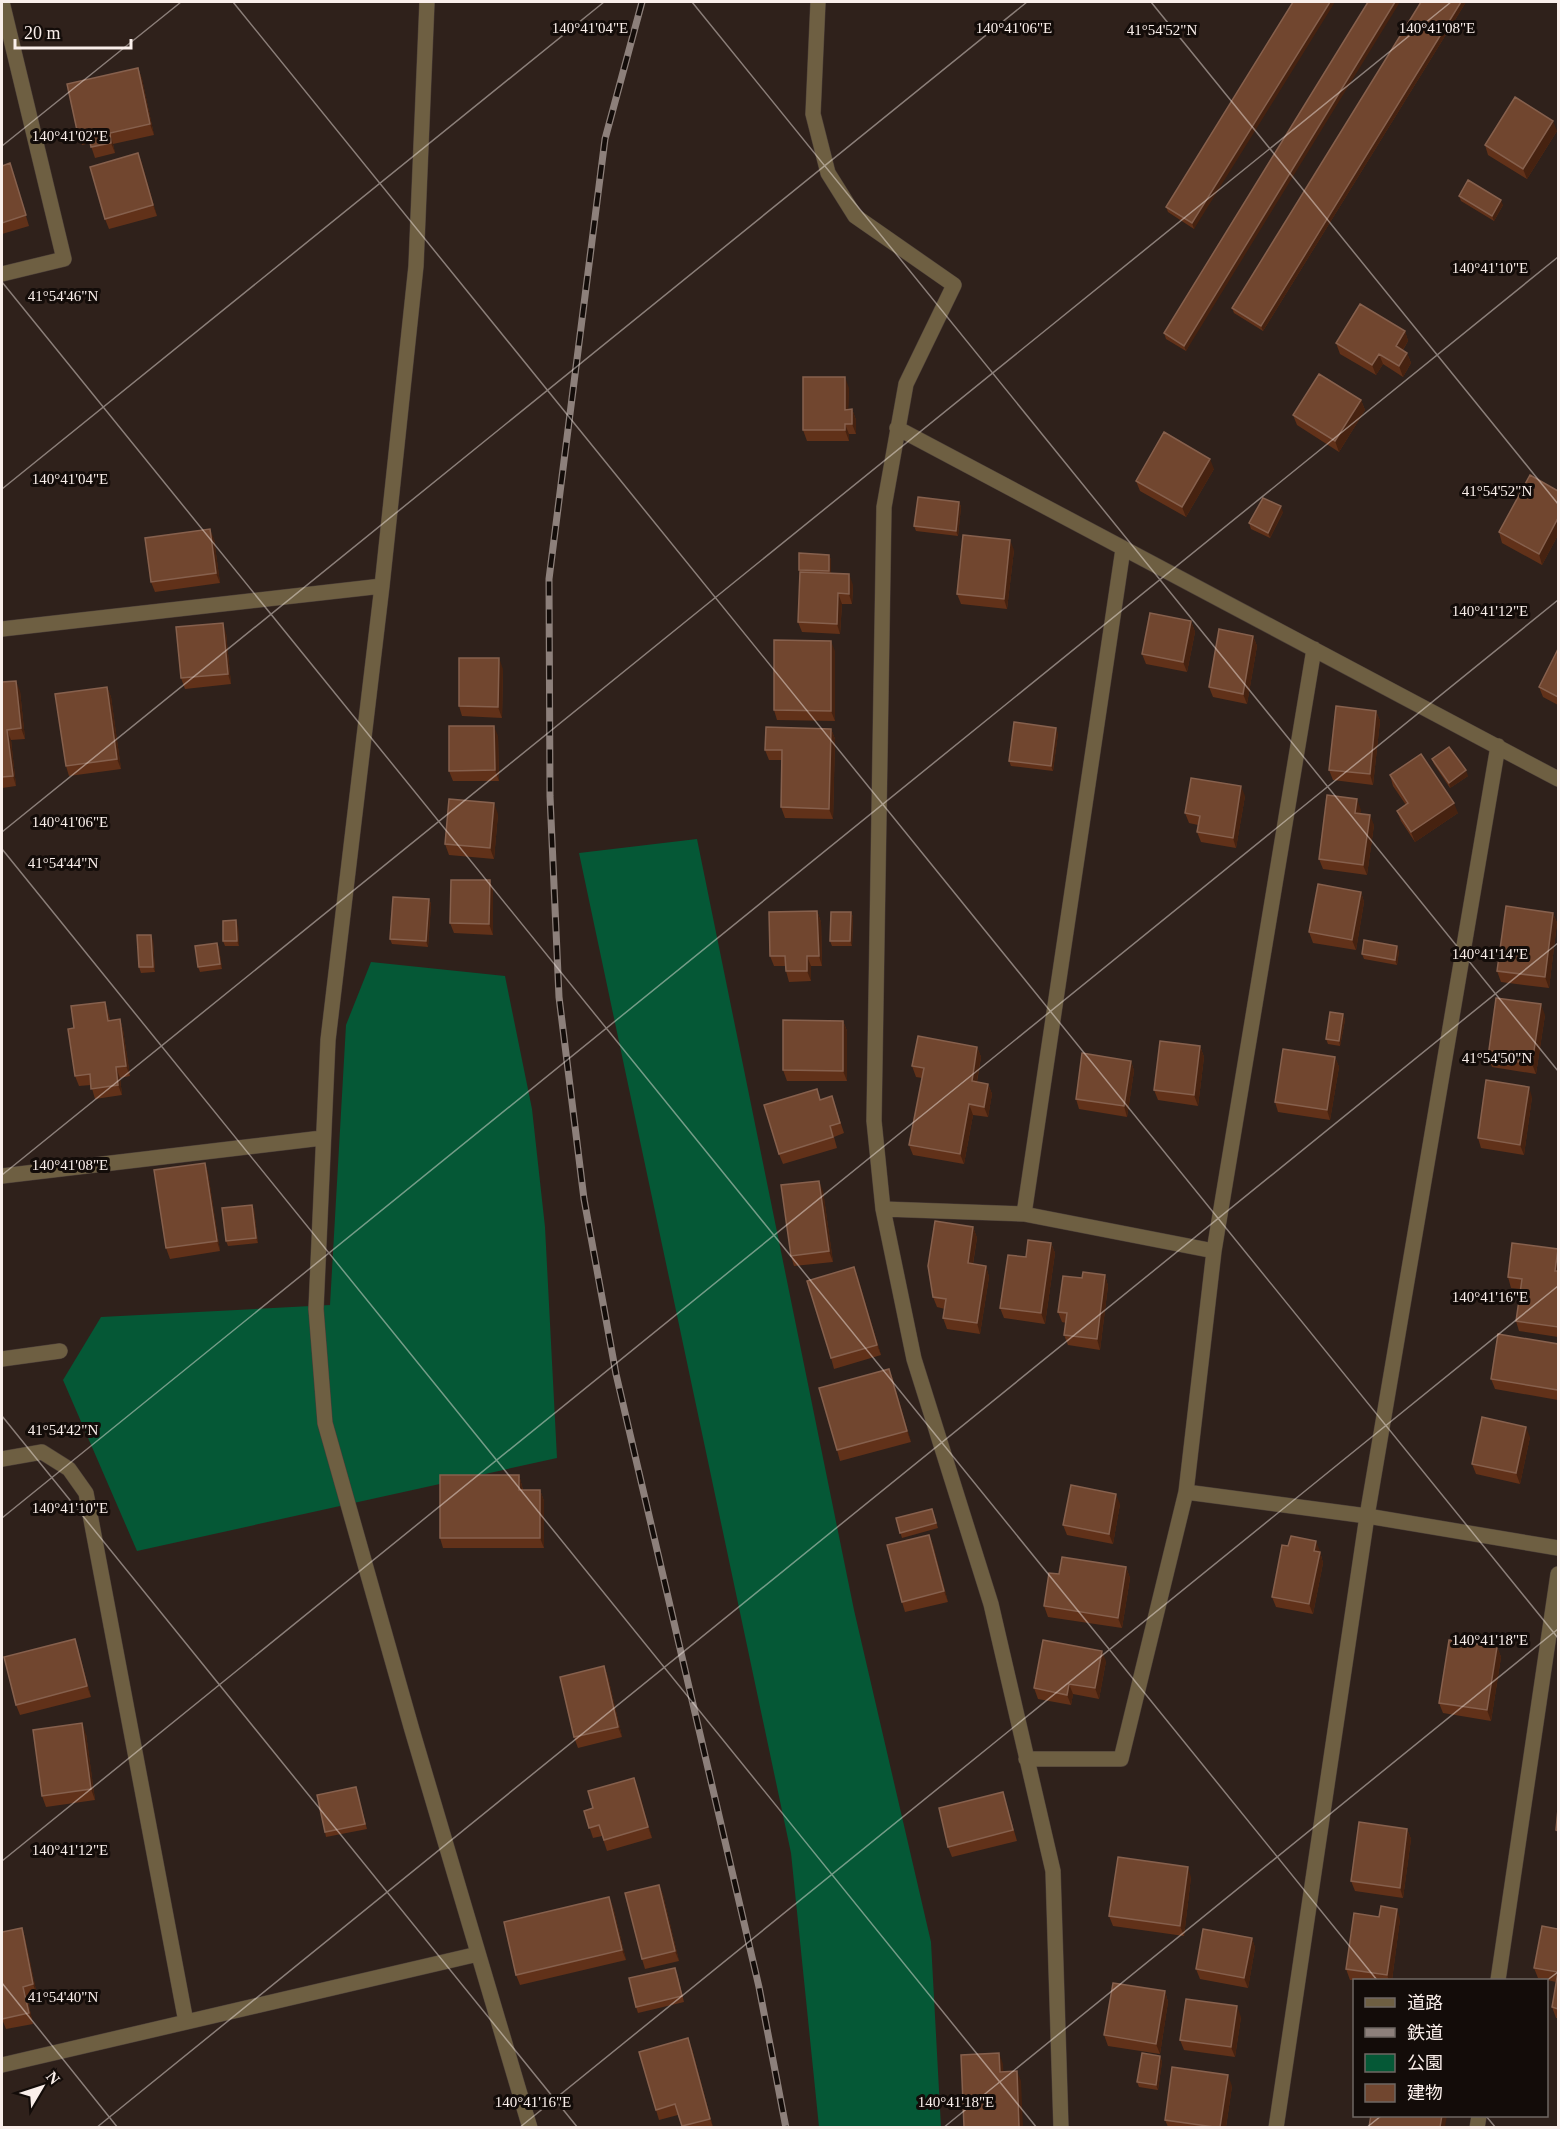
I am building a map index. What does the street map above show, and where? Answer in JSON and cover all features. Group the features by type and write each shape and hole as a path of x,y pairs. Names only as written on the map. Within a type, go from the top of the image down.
{"street":[{"path":"2,2 64,259 2,274"},
{"path":"427,2 416,266 382,586 328,1040 316,1309 325,1423 530,2127"},
{"path":"818,2 813,114 828,173 855,216 954,285 906,384 897,428 884,519 874,1121 883,1209 914,1359 991,1604 1053,1871 1061,2127"},
{"path":"897,428 1558,779"},
{"path":"1024,1214 1123,549"},
{"path":"2,629 382,586"},
{"path":"1026,1759 1121,1759 1186,1492 1214,1251 1314,648"},
{"path":"1276,2127 1367,1516 1497,746"},
{"path":"2,1176 322,1138"},
{"path":"883,1209 1024,1214 1214,1251"},
{"path":"2,1359 60,1351"},
{"path":"2,1459 42,1452 69,1469 86,1493 186,2022"},
{"path":"1186,1492 1367,1516 1558,1548"},
{"path":"1498,1979 1558,1574"},
{"path":"2,2065 478,1954"}],"green space":[{"path":"697,839 854,1610 931,1942 941,2127 819,2127 791,1853 579,853"},
{"path":"371,962 505,976 532,1109 545,1227 557,1458 137,1551 63,1380 101,1317 330,1305 346,1025"}],"building":[{"path":"1293,2 1330,2 1192,223 1166,207"},
{"path":"1368,2 1395,2 1184,346 1164,333"},
{"path":"1421,2 1461,2 1261,326 1232,308"},
{"path":"138,68 150,124 110,133 111,143 91,147 88,132 78,135 67,84"},
{"path":"1515,97 1553,121 1523,169 1485,145"},
{"path":"138,153 153,205 105,219 90,167"},
{"path":"10,163 26,215 2,223 2,166"},
{"path":"1468,180 1501,200 1492,216 1459,196"},
{"path":"1360,304 1405,331 1396,346 1407,353 1399,366 1379,354 1372,365 1336,343"},
{"path":"1319,374 1361,400 1335,441 1293,415"},
{"path":"803,377 845,377 845,410 852,409 852,424 845,424 845,430 803,430"},
{"path":"1164,432 1210,459 1182,507 1136,481"},
{"path":"1530,475 1558,491 1558,518 1539,554 1499,532"},
{"path":"918,497 959,502 956,531 914,526"},
{"path":"1263,498 1281,506 1268,533 1249,523"},
{"path":"210,529 216,573 151,582 145,538"},
{"path":"963,535 1010,540 1004,599 957,594"},
{"path":"799,553 829,555 829,571 799,570"},
{"path":"800,572 849,574 849,594 838,593 837,624 798,622"},
{"path":"1150,613 1191,621 1183,662 1142,654"},
{"path":"223,623 228,674 181,678 176,627"},
{"path":"1219,629 1253,636 1243,694 1209,687"},
{"path":"774,640 831,641 831,711 774,710"},
{"path":"1558,649 1558,697 1539,687"},
{"path":"459,658 499,658 498,707 459,706"},
{"path":"16,681 21,728 7,730 13,776 2,777 2,682"},
{"path":"107,687 117,759 66,766 55,694"},
{"path":"1336,706 1376,711 1370,774 1329,770"},
{"path":"1014,722 1056,728 1051,766 1009,761"},
{"path":"449,726 494,726 495,770 449,771"},
{"path":"766,727 831,729 829,809 781,807 782,750 765,750"},
{"path":"1449,747 1466,770 1449,783 1432,759"},
{"path":"1421,754 1454,803 1411,832 1397,811 1408,803 1390,775"},
{"path":"1191,778 1241,786 1233,838 1197,832 1200,816 1185,813"},
{"path":"1327,795 1357,799 1355,813 1370,815 1363,865 1319,859"},
{"path":"449,799 494,803 490,848 445,844"},
{"path":"451,880 490,880 489,924 450,923"},
{"path":"1318,884 1361,892 1352,940 1309,932"},
{"path":"393,897 429,899 426,941 390,939"},
{"path":"1506,906 1553,913 1545,977 1497,971"},
{"path":"817,911 819,956 807,956 807,971 786,971 785,956 770,956 769,912"},
{"path":"831,912 851,912 850,941 830,941"},
{"path":"236,920 237,941 223,941 223,921"},
{"path":"137,935 151,935 153,967 139,967"},
{"path":"1364,940 1397,946 1395,960 1362,954"},
{"path":"217,943 220,964 198,967 195,946"},
{"path":"1496,998 1541,1004 1532,1064 1488,1057"},
{"path":"105,1002 108,1021 120,1019 126,1066 116,1067 118,1085 91,1089 90,1074 75,1076 68,1029 74,1028 71,1006"},
{"path":"1330,1012 1343,1014 1339,1041 1326,1039"},
{"path":"783,1020 843,1021 843,1071 783,1070"},
{"path":"918,1036 977,1047 972,1081 988,1084 984,1107 969,1104 960,1154 909,1145 924,1068 912,1066"},
{"path":"1160,1041 1200,1046 1194,1095 1154,1090"},
{"path":"1283,1049 1335,1057 1327,1110 1275,1102"},
{"path":"1082,1053 1131,1061 1124,1106 1076,1099"},
{"path":"1486,1080 1529,1087 1520,1145 1478,1138"},
{"path":"817,1089 820,1100 832,1096 840,1123 830,1126 833,1137 779,1154 764,1105"},
{"path":"205,1163 217,1241 166,1248 154,1170"},
{"path":"819,1181 829,1251 791,1256 781,1185"},
{"path":"252,1205 256,1238 226,1241 222,1208"},
{"path":"935,1221 973,1227 968,1263 986,1266 977,1323 943,1318 946,1299 933,1297 928,1266"},
{"path":"1028,1240 1051,1243 1041,1313 1000,1308 1008,1255 1026,1257"},
{"path":"1512,1243 1558,1249 1555,1271 1558,1271 1558,1327 1516,1321 1522,1279 1508,1277"},
{"path":"854,1267 877,1345 831,1358 807,1281"},
{"path":"1083,1272 1105,1275 1097,1339 1064,1335 1067,1313 1058,1312 1063,1276 1082,1278"},
{"path":"1498,1334 1558,1344 1558,1390 1491,1379"},
{"path":"889,1369 907,1431 837,1450 819,1388"},
{"path":"1482,1417 1526,1427 1516,1473 1472,1464"},
{"path":"440,1475 519,1475 519,1490 540,1490 540,1538 440,1538"},
{"path":"1071,1485 1116,1494 1109,1534 1063,1525"},
{"path":"932,1509 936,1523 900,1533 896,1518"},
{"path":"929,1535 944,1591 902,1602 887,1545"},
{"path":"1291,1536 1316,1541 1314,1551 1320,1552 1309,1604 1272,1597 1282,1545 1288,1546"},
{"path":"1062,1557 1126,1567 1118,1618 1044,1606 1049,1573 1059,1574"},
{"path":"75,1639 87,1686 16,1705 4,1657"},
{"path":"1043,1640 1102,1651 1095,1688 1069,1684 1067,1695 1034,1688"},
{"path":"1449,1640 1497,1647 1487,1710 1439,1703"},
{"path":"604,1666 618,1727 574,1737 560,1677"},
{"path":"82,1723 91,1789 42,1796 33,1730"},
{"path":"634,1778 648,1827 604,1840 599,1825 589,1828 584,1811 593,1808 588,1791"},
{"path":"356,1787 365,1824 325,1832 317,1795"},
{"path":"1003,1792 1013,1830 948,1847 939,1808"},
{"path":"1359,1822 1407,1829 1400,1888 1351,1881"},
{"path":"1118,1857 1188,1867 1180,1926 1109,1916"},
{"path":"659,1885 675,1951 642,1959 625,1893"},
{"path":"609,1897 622,1950 516,1975 504,1922"},
{"path":"1381,1906 1397,1909 1387,1975 1346,1969 1354,1913 1379,1917"},
{"path":"1542,1926 1558,1929 1558,1972 1534,1968"},
{"path":"22,1928 33,1984 23,1987 29,2013 2,2019 2,1932"},
{"path":"1203,1929 1252,1938 1244,1978 1196,1969"},
{"path":"675,1968 682,1996 636,2007 629,1978"},
{"path":"1558,1972 1558,2009 1552,2007"},
{"path":"1113,1983 1165,1991 1156,2044 1104,2035"},
{"path":"1186,1999 1237,2006 1231,2047 1180,2040"},
{"path":"688,2038 710,2119 682,2126 675,2104 656,2110 639,2052"},
{"path":"999,2053 1000,2072 1017,2071 1019,2127 964,2127 961,2055"},
{"path":"1142,2053 1160,2056 1156,2085 1137,2082"},
{"path":"1172,2067 1228,2075 1220,2127 1165,2120"},
{"path":"1371,2117 1442,2117 1440,2127 1369,2127"}],"railway":[{"path":"642,2 605,139 549,579 550,796 559,997 584,1199 616,1374 759,1987 786,2128"}]}
